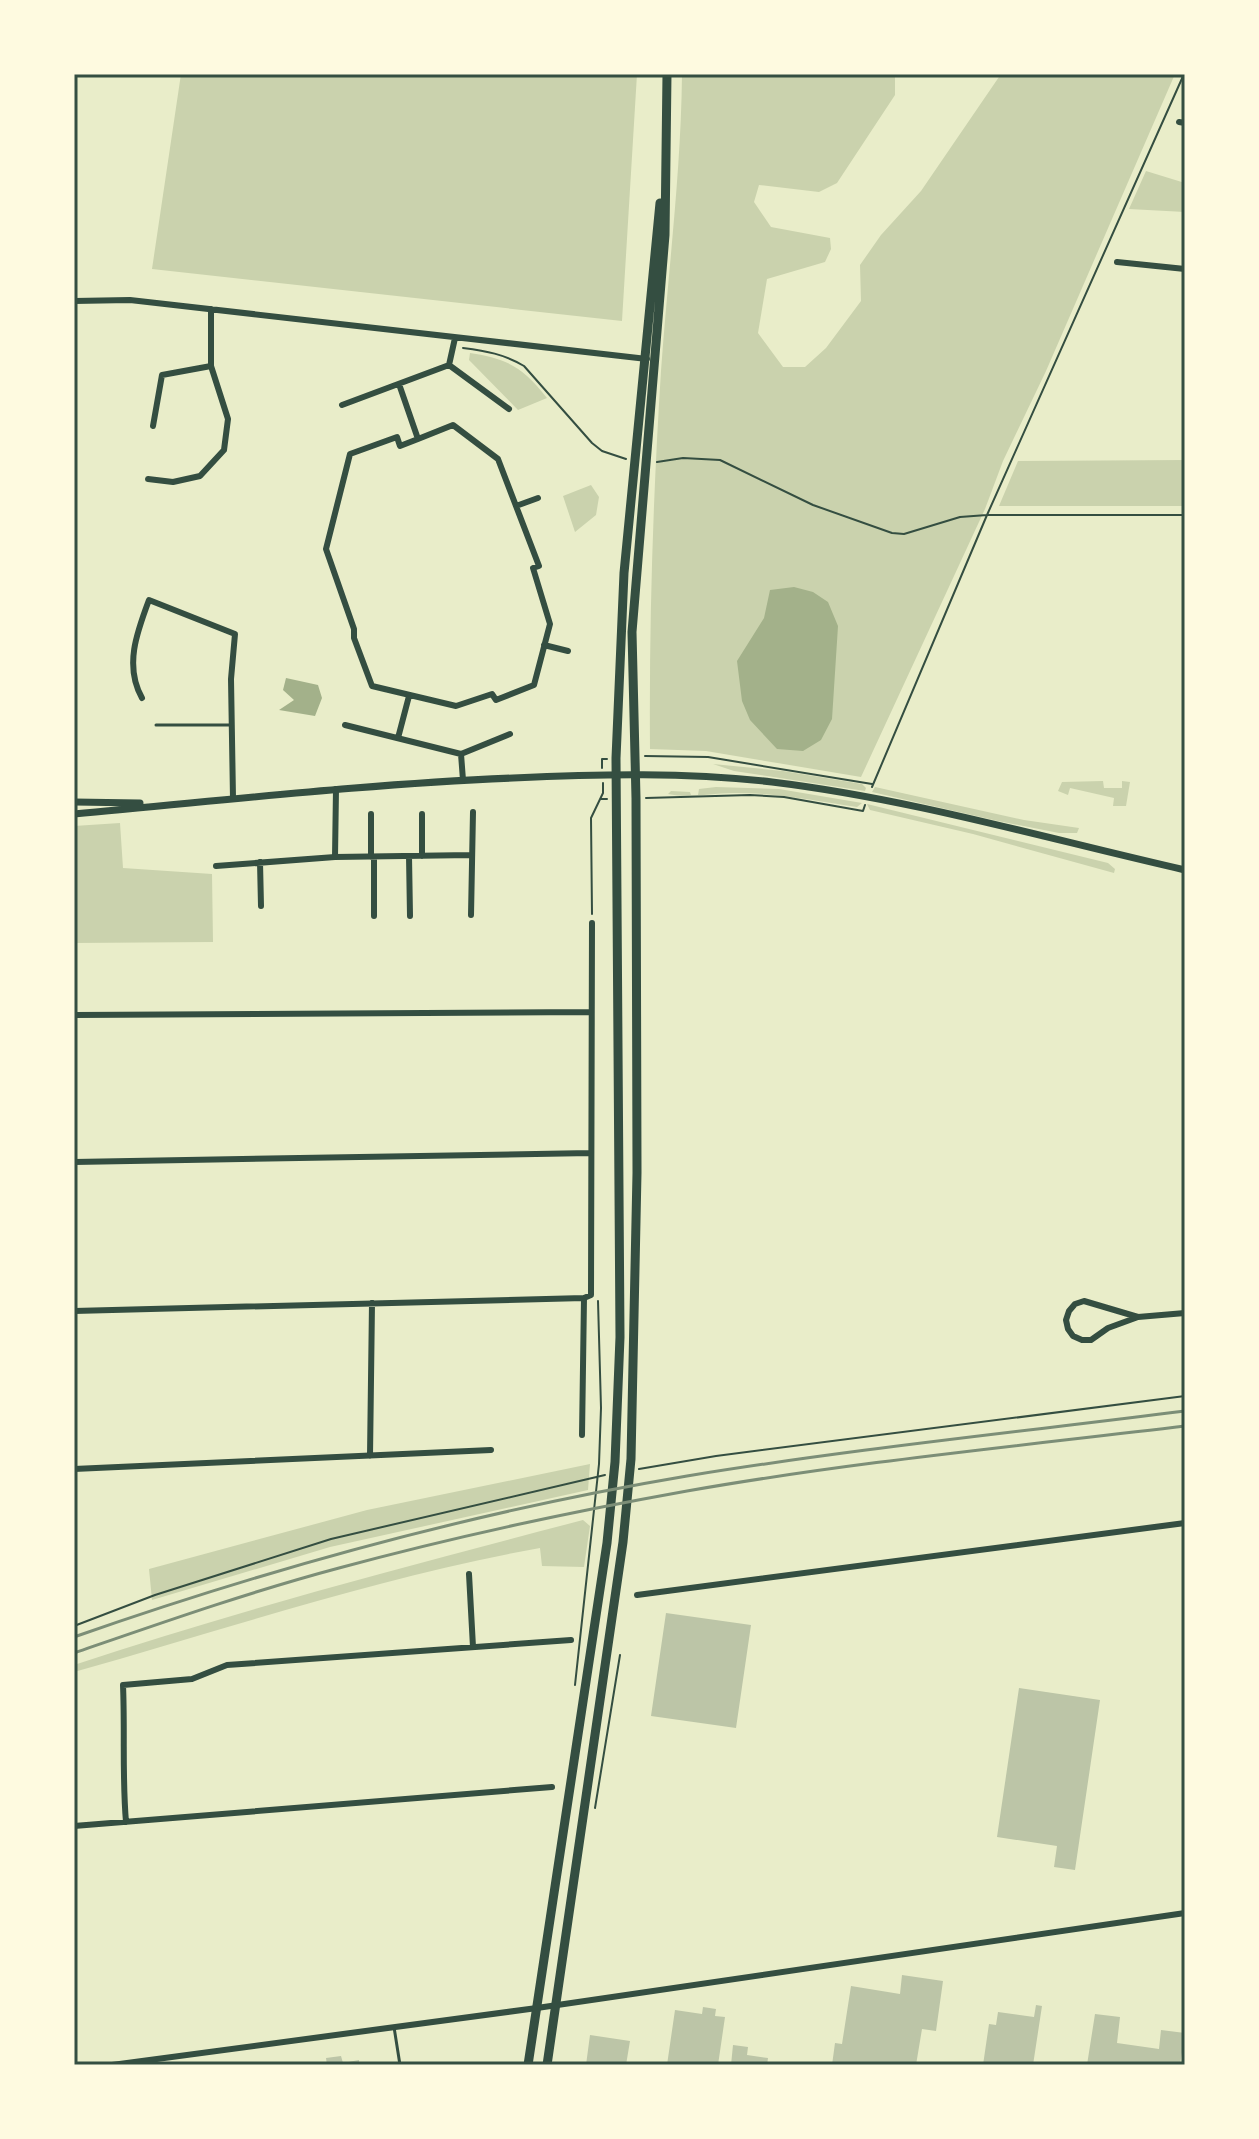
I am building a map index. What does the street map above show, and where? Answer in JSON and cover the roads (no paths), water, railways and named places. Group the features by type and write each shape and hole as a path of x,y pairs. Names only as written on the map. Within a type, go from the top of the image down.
{"main road":[{"path":"547,2065 623,1542 631,1459 637,1173 636,775 632,632 665,168 667,74"},
{"path":"528,2065 607,1543 615,1462 620,1337 615,775 624,573 649,360"}],"street":[{"path":"1117,262 1185,269"},
{"path":"74,301 130,300 649,360"},
{"path":"148,479 173,482 200,476 224,450 228,419 211,366 211,309"},
{"path":"449,365 455,338"},
{"path":"342,405 449,365"},
{"path":"449,365 509,409"},
{"path":"153,426 162,375 211,366"},
{"path":"399,384 418,439"},
{"path":"453,425 498,459 539,566 533,568 550,624 534,685 496,700 492,694 456,706 372,686 326,549 350,454 397,437 400,446 418,439 453,425"},
{"path":"516,506 538,498"},
{"path":"142,698 134,684 133,653 137,630 149,600 235,634 231,725 233,798"},
{"path":"544,645 568,651"},
{"path":"398,738 409,696"},
{"path":"345,725 461,754 510,734"},
{"path":"461,754 463,780"},
{"path":"74,814 463,780 636,775 773,782 868,798 1185,870"},
{"path":"335,857 336,789"},
{"path":"74,802 175,803"},
{"path":"471,915 473,812"},
{"path":"371,814 374,916"},
{"path":"422,814 422,856"},
{"path":"216,866 335,857 472,855"},
{"path":"409,856 410,916"},
{"path":"260,862 261,906"},
{"path":"74,1311 584,1298 591,1295 592,923"},
{"path":"74,1015 591,1012"},
{"path":"74,1162 591,1153"},
{"path":"582,1435 584,1298"},
{"path":"1138,1317 1084,1301 1075,1304 1066,1320 1073,1336 1091,1340 1108,1328 1138,1317 1185,1313"},
{"path":"370,1456 372,1303"},
{"path":"74,1469 491,1450"},
{"path":"637,1595 1185,1523"},
{"path":"469,1574 473,1647"},
{"path":"126,1822 122,1775 125,1739 123,1685 192,1679 227,1665 571,1640"},
{"path":"74,1826 552,1787"},
{"path":"112,2065 537,2008 1185,1913"}],"lane":[{"path":"156,725 231,725"},
{"path":"394,2027 400,2065"}],"railway":[{"path":"74,1637 225,1587 378,1543 609,1490 811,1457 1185,1411"},
{"path":"74,1653 305,1577 556,1516 811,1471 1185,1426"}]}
